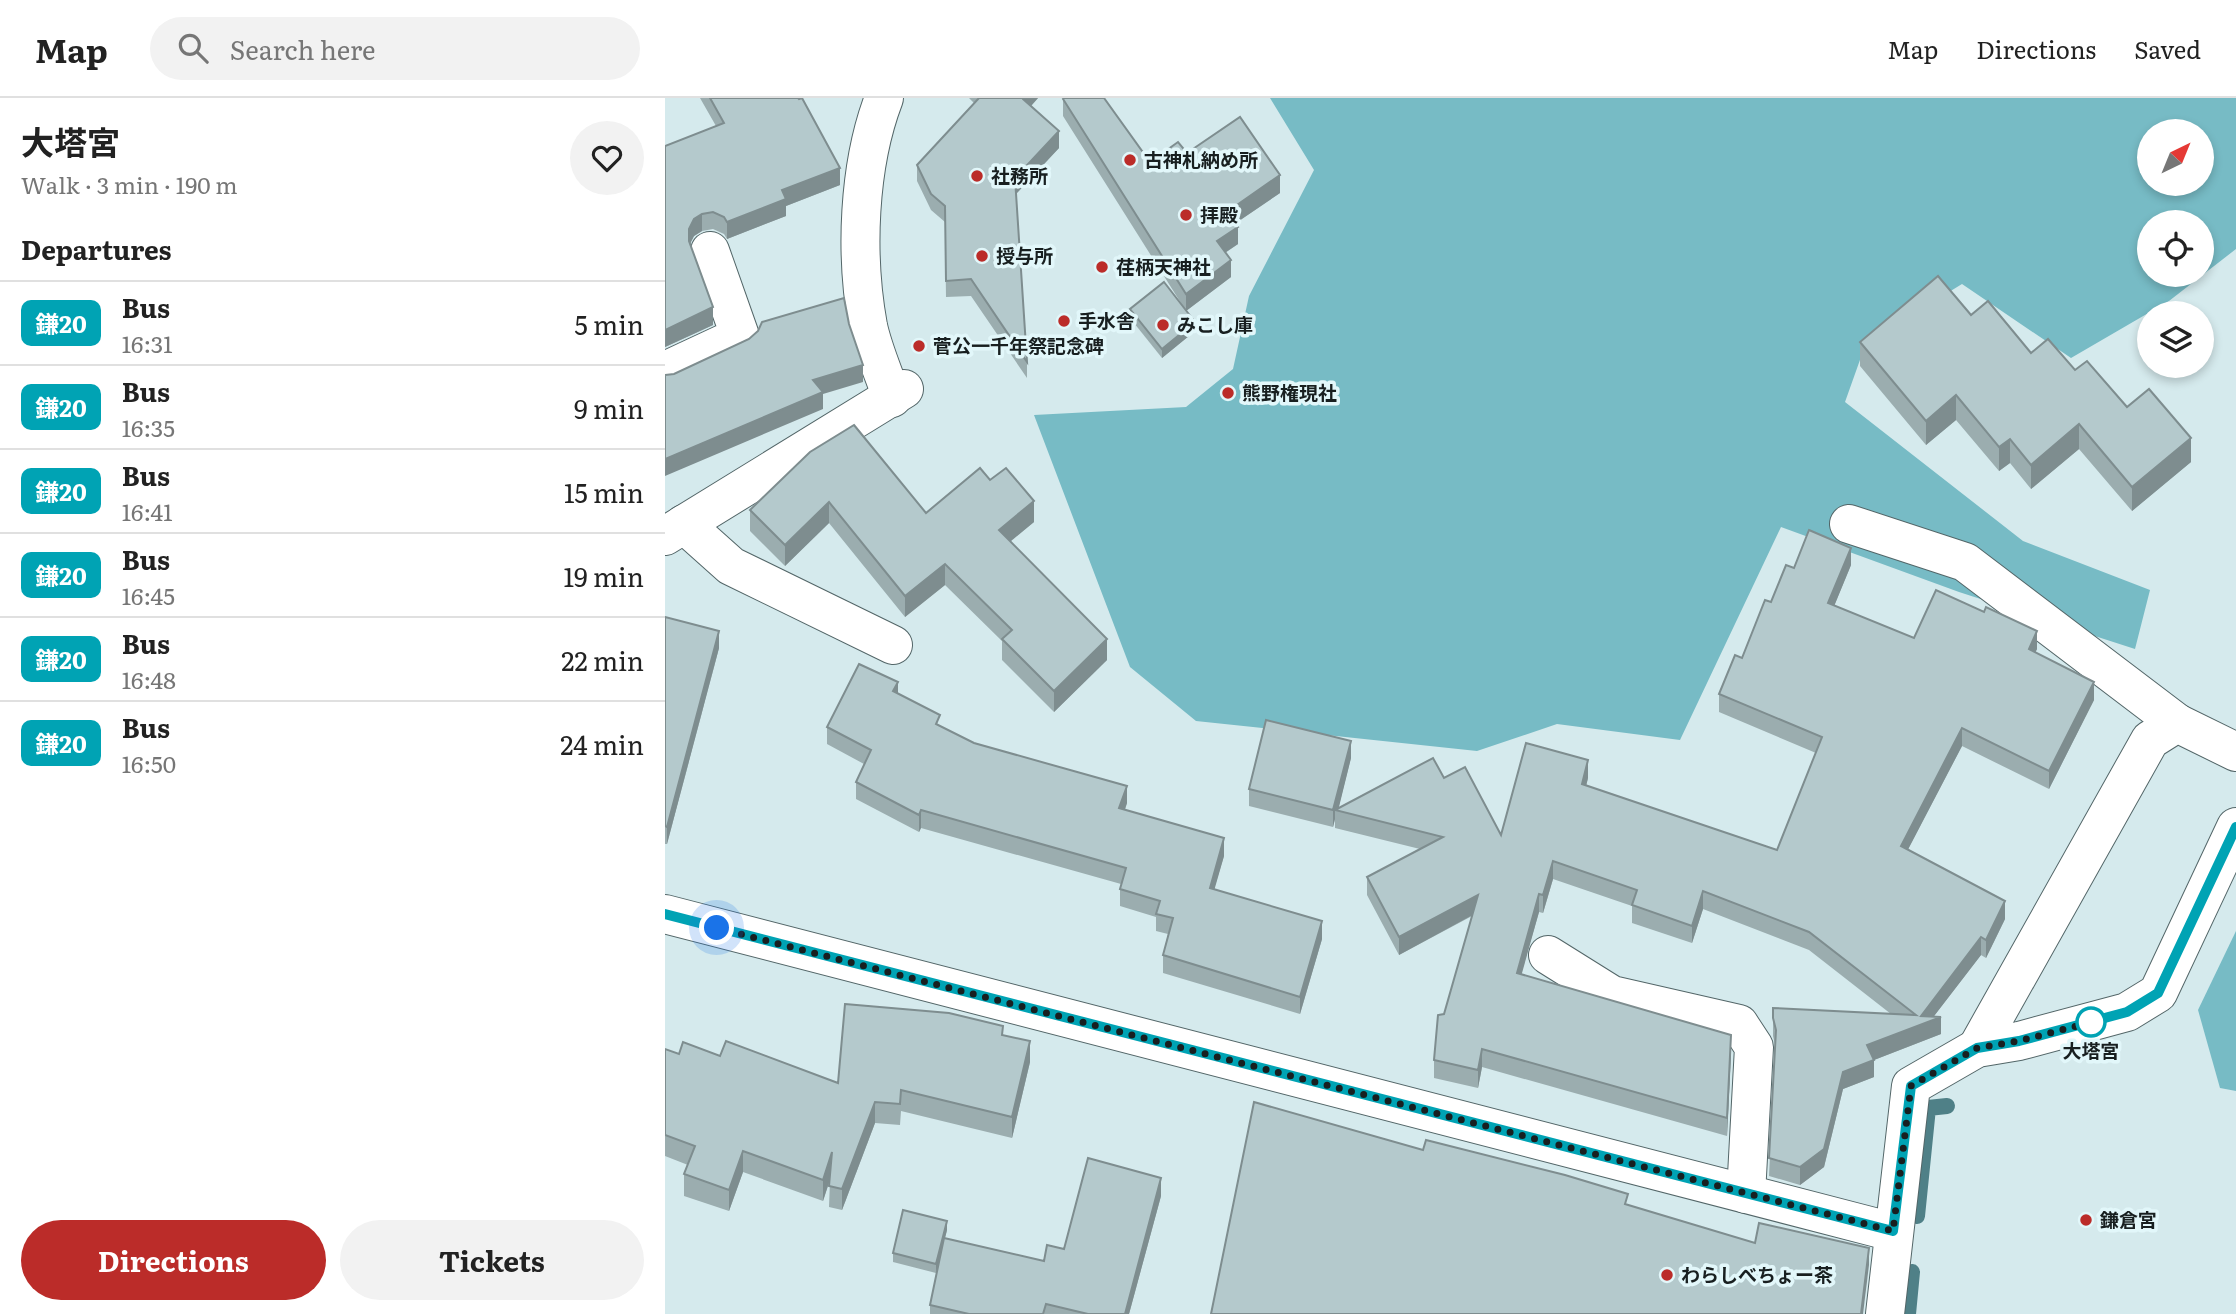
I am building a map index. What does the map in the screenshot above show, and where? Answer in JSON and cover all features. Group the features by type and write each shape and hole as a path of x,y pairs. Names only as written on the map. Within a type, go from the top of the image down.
{"street":[{"path":"884,98 877,116 860,206 862,271 869,328 898,393 675,530 731,566 893,645"},
{"path":"665,371 740,337 711,251"},
{"path":"1849,524 1965,562 2177,723 2236,752"},
{"path":"1977,1048 2150,740 2177,723"},
{"path":"1885,1314 1911,1086 1977,1048 2019,1041 2127,1012 2158,993 2236,827"},
{"path":"665,914 1893,1231"},
{"path":"1548,955 1612,995 1739,1024 1754,1047 1746,1194"}],"shaded area":[{"path":"1270,98 2236,98 2236,249 2214,266 2214,210 2137,210 2137,287 2187,287 2169,301 2137,301 2137,320 2071,358 1962,284 1866,343 1845,402 2023,541 2150,590 2135,649 1959,592 1781,527 1680,740 1557,724 1477,751 1196,721 1130,667 1034,415 1186,407 1233,369 1249,296 1314,170"},
{"path":"2236,931 2236,1091 2220,1088 2198,1010"}],"building":[{"path":"710,98 802,98 840,168 782,190 786,199 727,222 724,217 713,212 694,219 689,229 689,241 713,307 665,330 665,146 724,123"},
{"path":"979,98 1023,98 1059,131 1015,178 1027,362 971,279 946,281 945,206 931,194 917,165"},
{"path":"1064,98 1104,98 1150,162 1178,142 1187,153 1240,117 1280,175 1227,212 1238,227 1217,241 1231,260 1186,294"},
{"path":"1938,276 1971,315 1988,301 2031,353 2048,339 2075,370 2087,361 2127,407 2149,389 2191,438 2132,487 2079,424 2031,465 2010,439 1999,447 1956,395 1926,421 1860,342"},
{"name":"みこし庫","path":"1164,282 1195,322 1162,349 1130,309"},
{"path":"844,298 849,324 863,365 813,380 823,392 665,459 665,375 674,374 749,339 758,331 762,322"},
{"path":"854,425 926,513 980,468 990,480 1006,468 1034,501 999,530 1107,639 1054,691 1002,639 1012,630 945,564 905,596 829,502 785,545 750,510 810,452"},
{"path":"1809,530 1851,548 1828,603 1914,638 1936,590 1984,612 1986,607 2037,631 2029,649 2094,682 2049,771 1962,728 1901,846 2005,901 1986,940 1981,937 1921,1016 1941,1017 1867,1045 1874,1060 1843,1072 1824,1149 1800,1167 1769,1158 1776,1030 1773,1008 1916,1015 1809,932 1703,891 1692,926 1632,905 1637,890 1553,861 1543,895 1539,894 1517,973 1731,1035 1727,1118 1482,1049 1478,1070 1434,1060 1438,1015 1444,1014 1478,895 1399,937 1367,877 1443,837 1335,810 1433,758 1444,778 1465,767 1501,835 1526,743 1588,760 1582,784 1777,850 1822,737 1719,694 1735,655 1742,658 1765,600 1771,602 1786,565 1794,568"},
{"path":"665,617 719,631 667,827 665,826"},
{"path":"859,664 898,682 893,691 940,715 936,724 974,743 1127,786 1119,808 1224,838 1210,888 1322,921 1300,997 1163,955 1173,918 1156,914 1160,901 1120,889 1126,868 921,810 919,815 856,782 871,750 827,727"},
{"path":"1266,720 1351,741 1333,810 1249,789"},
{"path":"845,1004 949,1013 1003,1026 1002,1035 1030,1041 1012,1117 901,1090 900,1104 875,1102 842,1189 829,1186 832,1152 823,1180 743,1151 729,1190 684,1174 695,1146 665,1135 665,1049 679,1054 683,1042 720,1056 726,1041 838,1083"},
{"path":"1254,1102 1423,1150 1426,1140 1565,1175 1628,1194 1625,1204 1755,1243 1759,1223 1869,1248 1861,1314 1211,1314"},
{"path":"1088,1158 1161,1178 1125,1314 1088,1314 1046,1304 1043,1314 969,1314 930,1305 944,1238 1044,1261 1047,1245 1064,1249"},
{"path":"903,1210 947,1221 936,1264 893,1253"}],"waterway":[{"path":"1917,1216 1928,1108 1947,1106"},
{"path":"1908,1314 1912,1272"}],"bus line":[{"name":"鎌20","path":"665,914 1893,1231 1911,1086 1977,1048 2019,1041 2127,1012 2158,993 2236,827"}],"place":[{"name":"古神札納め所","path":"1130,160"},
{"name":"社務所","path":"977,176"},
{"name":"拝殿","path":"1186,215"},
{"name":"授与所","path":"982,256"},
{"name":"荏柄天神社","path":"1102,267"},
{"name":"手水舎","path":"1064,321"},
{"name":"みこし庫","path":"1163,325"},
{"name":"菅公一千年祭記念碑","path":"919,346"},
{"name":"熊野権現社","path":"1228,393"},
{"name":"大塔宮","path":"2091,1022"},
{"name":"鎌倉宮","path":"2086,1220"},
{"name":"わらしべちょー茶","path":"1667,1275"}],"route":[{"path":"717,928 1893,1231 1911,1086 1977,1048 2019,1041 2100,1020 2091,1022"}]}
